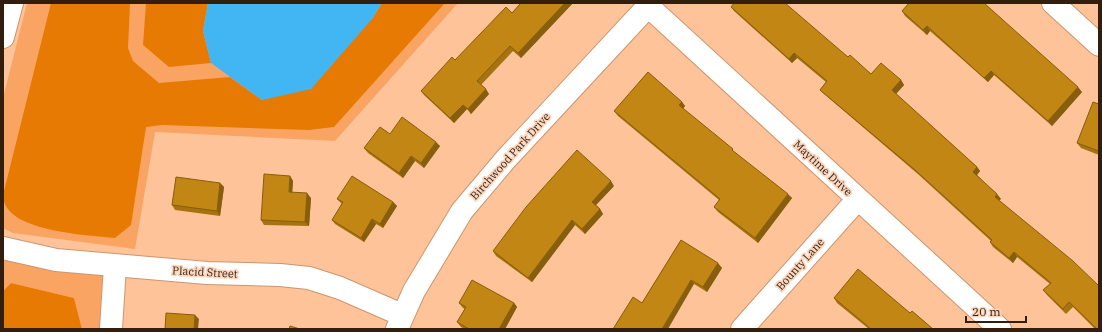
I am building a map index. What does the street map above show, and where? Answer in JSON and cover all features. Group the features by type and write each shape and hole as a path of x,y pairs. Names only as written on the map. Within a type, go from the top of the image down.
{"street":[{"path":"3,37 12,3"},
{"path":"1053,3 1099,45"},
{"name":"Maytime Drive","path":"650,5 857,200 1000,329"},
{"name":"Birchwood Park Drive","path":"399,322 433,256 462,211 505,160 650,5"},
{"name":"Bounty Lane","path":"742,329 857,200"},
{"name":"Placid Street","path":"3,248 56,260 115,266 206,273 280,275 309,278 340,288 399,322"},
{"path":"112,329 115,266"}],"shaded area":[{"path":"27,3 458,3 335,141 155,132 135,249 13,233 3,228 3,98"},
{"path":"51,3 130,3 128,48 133,61 159,83 230,77 262,100 372,19 382,3 445,3 334,127 309,130 162,125 146,127 131,225 115,238 68,233 31,224 17,217 7,207 3,195"},
{"path":"146,3 208,3 203,31 211,63 169,67 143,45"},
{"path":"3,259 115,266 111,329 82,329 74,298 11,283 3,291"},
{"path":"11,283 74,298 82,329 3,329 3,291"}],"water":[{"path":"208,3 382,3 372,19 311,89 262,100 211,63 203,31"}],"building":[{"path":"521,3 565,3 518,53 510,46 477,81 486,89 468,109 463,105 450,118 421,91 452,57 455,60 506,7 512,13"},
{"path":"734,3 785,3 848,57 850,55 871,74 881,63 901,80 892,90 977,167 973,172 997,194 995,197 1073,261 1099,286 1099,329 1097,329 1069,302 1063,309 1043,290 1051,283 1014,252 1009,258 990,242 992,240 915,170 820,90 827,81 794,53 789,59 731,7"},
{"path":"909,3 984,3 1078,87 1048,121 991,71 984,78 927,26 923,30 902,11"},
{"path":"648,72 682,102 679,105 733,149 732,150 788,194 755,238 714,207 720,199 614,111"},
{"path":"1093,102 1099,104 1099,151 1077,143"},
{"path":"402,117 436,142 421,163 411,156 399,173 364,148 380,127 390,134"},
{"path":"577,150 611,181 592,202 600,209 582,229 572,220 528,278 493,251 526,207"},
{"path":"264,174 290,176 289,192 307,193 305,222 261,220"},
{"path":"352,176 393,202 380,224 372,219 361,238 332,220 343,202 337,199"},
{"path":"176,177 220,183 217,211 172,205"},
{"path":"681,240 718,263 703,287 691,280 662,329 613,329 633,297 642,303"},
{"path":"858,269 910,313 912,311 933,329 871,329 834,298"},
{"path":"472,280 514,303 499,329 469,329 457,322 466,307 459,303"},
{"path":"166,313 195,315 194,329 165,329"},
{"path":"290,326 300,329 289,329"}]}
